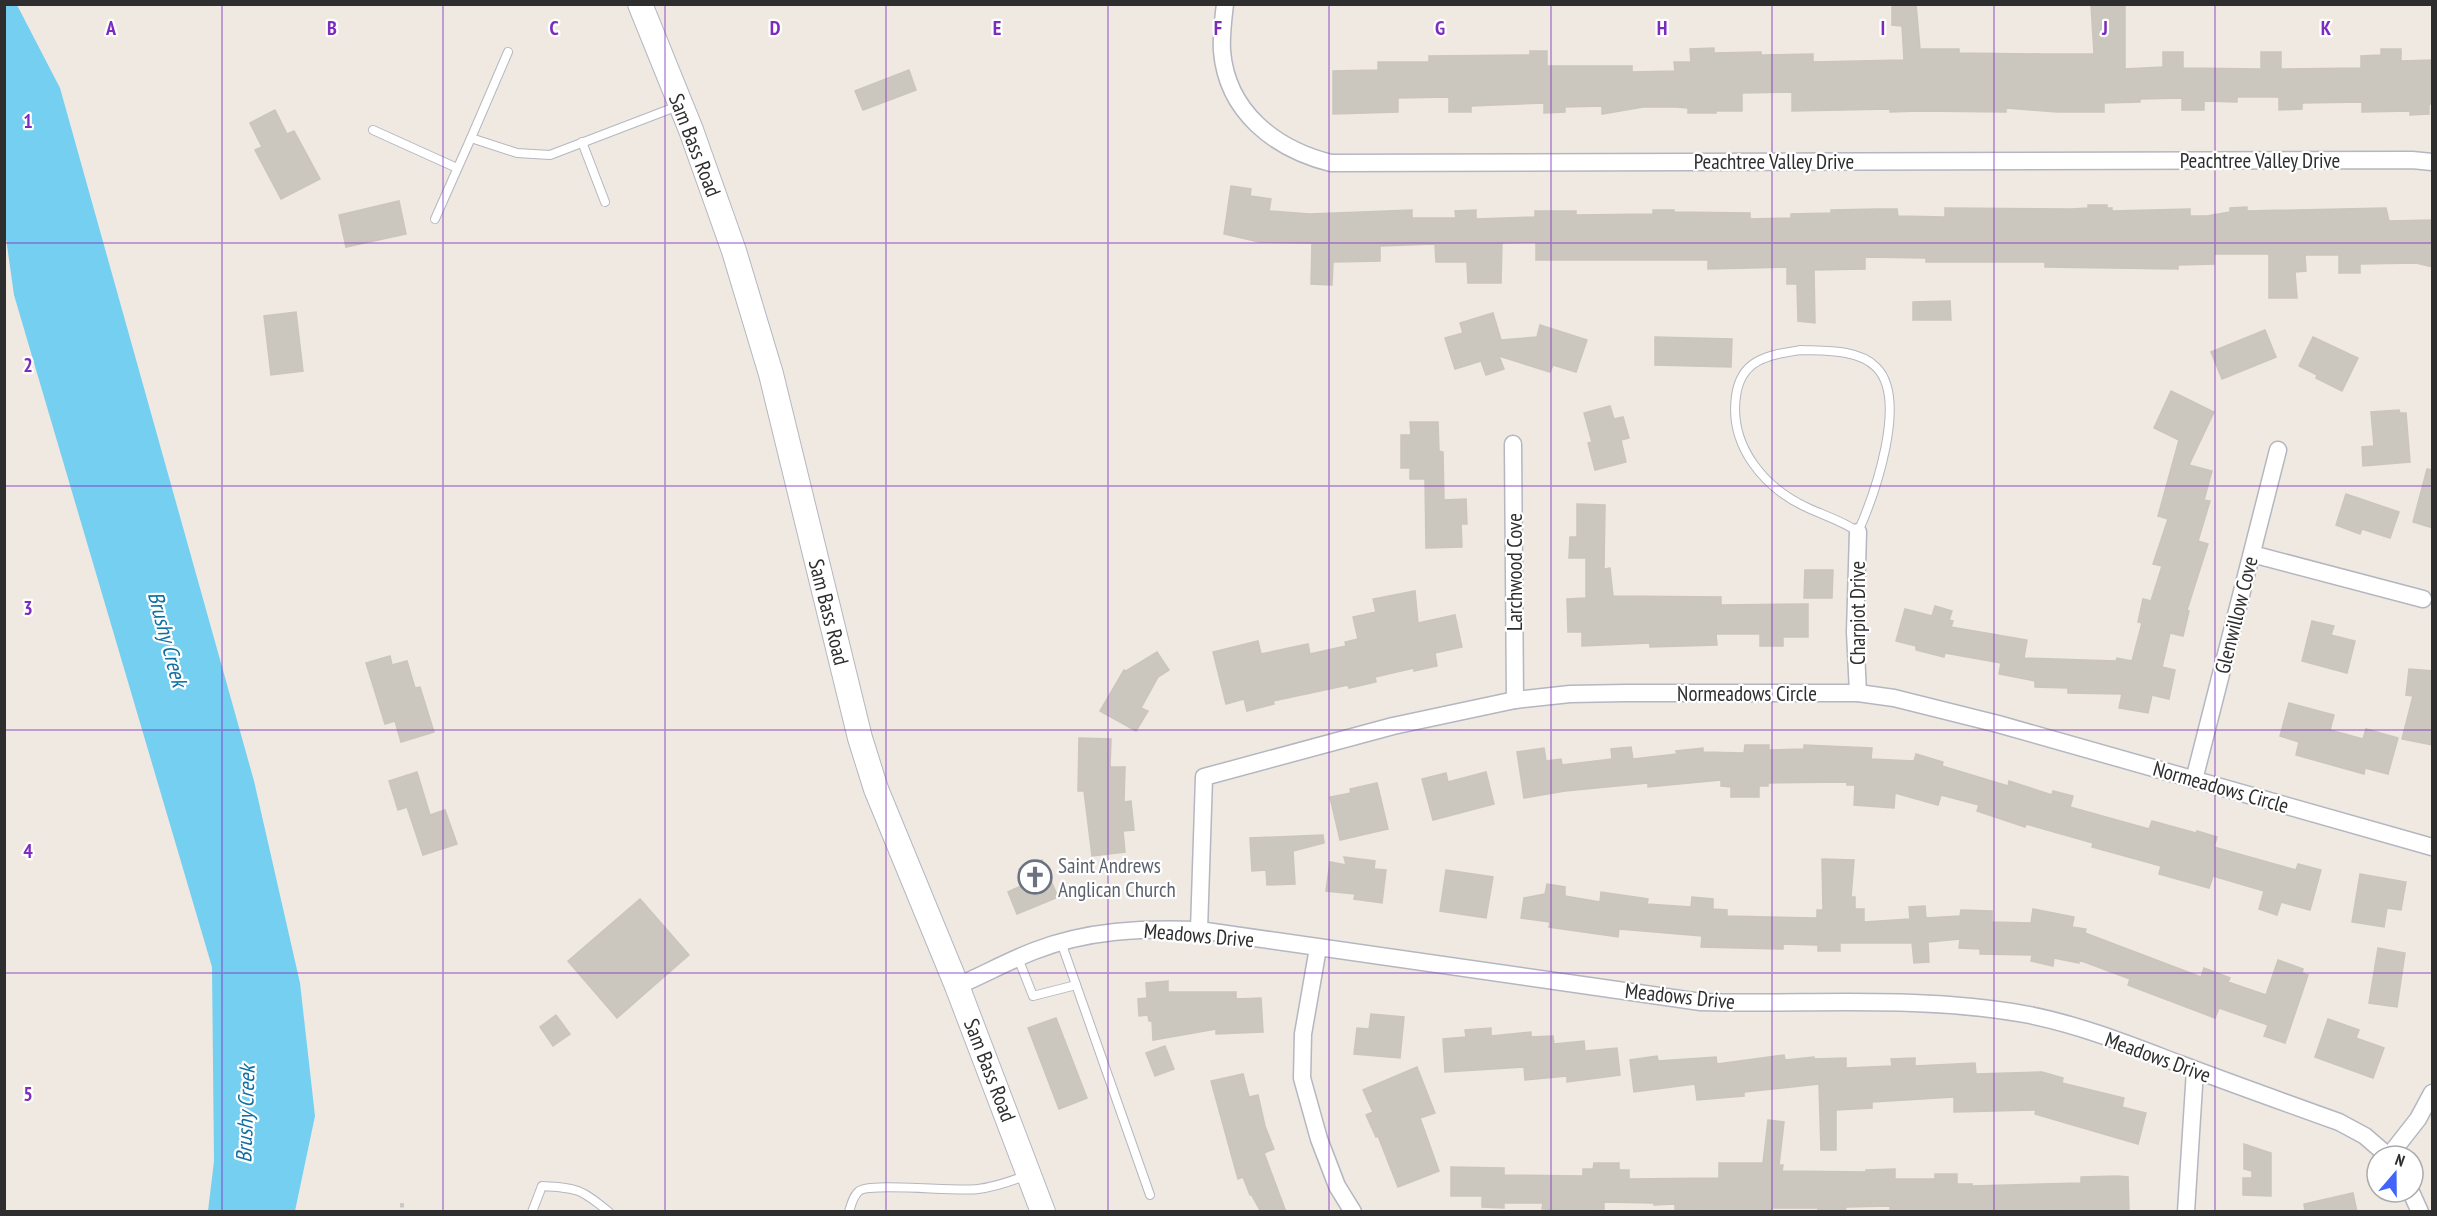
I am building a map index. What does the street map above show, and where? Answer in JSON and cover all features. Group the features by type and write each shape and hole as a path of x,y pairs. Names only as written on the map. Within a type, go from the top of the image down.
{"main road":[{"name":"Sam Bass Road","path":"640,4 681,105 734,251 771,374 860,738 873,779 957,986 1043,1212"}],"street":[{"name":"Peachtree Valley Drive","path":"1224,4 1222,41 1226,73 1235,97 1263,132 1285,146 1331,163 2004,160 2412,160 2433,162"},
{"name":"Larchwood Cove","path":"1513,444 1515,700"},
{"name":"Glenwillow Cove","path":"2194,780 2278,450"},
{"name":"Charpiot Drive","path":"1858,532 1855,632 1858,693"},
{"path":"2252,554 2423,599"},
{"name":"Normeadows Circle","path":"1199,930 1204,777 1394,726 1515,700 1570,694 1858,693 1894,698 1998,724 2433,847"},
{"name":"Meadows Drive","path":"957,986 1018,958 1061,942 1143,928 1199,930 1701,1002 1757,1004 1865,1002 1991,1009 2062,1023 2339,1122 2365,1136 2374,1144"},
{"path":"1318,948 1302,1034 1302,1078 1319,1139 1337,1186 1353,1212"},
{"path":"2186,1212 2195,1070"},
{"path":"2398,1144 2418,1119 2433,1093"}],"lane":[{"path":"435,219 508,52"},
{"path":"471,138 517,153 550,155 681,105"},
{"path":"373,130 457,168"},
{"path":"582,142 605,202"},
{"path":"1801,350 1835,351 1860,358 1875,366 1882,375 1889,399 1887,434 1883,459 1867,512 1858,532 1847,524 1806,508 1788,497 1771,484 1742,447 1737,432 1735,405 1737,387 1755,361 1769,355 1801,350"},
{"path":"1061,942 1150,1195"},
{"path":"1018,958 1033,996 1076,985"},
{"path":"849,1212 859,1190 873,1186 937,1190 979,1189 1030,1174"},
{"path":"532,1212 542,1186 582,1191 609,1212"}],"path":[{"path":"402,1203 402,1212"}],"water":[{"name":"Brushy Creek","path":"4,5 17,5 60,88 254,781 300,983 315,1116 295,1211 208,1211 214,1161 212,967 14,295 4,224"}],"building":[{"path":"1892,4 1916,4 1920,49 1959,49 1959,53 2094,54 2091,4 2125,4 2125,69 2163,67 2163,52 2183,52 2183,68 2261,69 2261,52 2281,52 2281,69 2361,68 2361,56 2381,55 2381,49 2401,49 2401,61 2433,60 2433,104 2429,104 2429,114 2410,115 2410,111 2362,112 2362,102 2302,103 2302,109 2279,110 2279,97 2237,97 2237,102 2204,101 2204,110 2182,110 2182,98 2104,103 2104,112 2057,112 2006,108 2006,112 1890,112 1890,109 1792,111 1792,92 1742,93 1742,111 1716,111 1716,113 1688,113 1688,108 1676,107 1643,107 1602,114 1602,106 1565,107 1565,112 1544,113 1544,103 1471,106 1471,112 1449,112 1449,97 1398,98 1398,112 1333,114 1333,71 1378,70 1378,62 1429,62 1429,56 1530,55 1530,51 1547,51 1547,66 1632,66 1632,72 1675,71 1674,62 1691,62 1690,49 1714,48 1714,53 1761,52 1761,55 1813,54 1813,62 1904,60 1902,26 1892,25"},
{"path":"909,70 916,90 863,110 855,91"},
{"path":"275,110 287,134 294,131 320,179 281,199 255,150 262,147 250,123"},
{"path":"1231,186 1251,189 1250,196 1271,199 1269,211 1310,214 1412,210 1412,218 1456,218 1455,211 1476,210 1476,219 1535,217 1535,211 1576,211 1576,215 1653,214 1653,210 1674,210 1674,212 1750,213 1750,219 1791,218 1791,214 1831,213 1831,210 1878,209 1897,209 1898,216 1945,217 1945,208 2072,209 2088,208 2088,205 2107,205 2107,208 2112,208 2112,211 2190,209 2190,216 2207,216 2230,212 2230,208 2247,207 2247,211 2386,208 2389,221 2433,220 2433,267 2416,263 2360,264 2360,273 2339,273 2339,255 2305,255 2306,271 2295,272 2297,298 2269,298 2269,254 2214,254 2214,264 2178,265 2178,269 2045,267 2045,262 1926,262 1926,258 1865,257 1865,269 1814,270 1815,323 1798,321 1797,284 1787,284 1787,267 1708,269 1708,260 1536,260 1536,242 1502,243 1501,283 1468,283 1467,262 1436,262 1435,244 1380,246 1380,261 1333,262 1332,285 1311,284 1312,243 1259,242 1224,234"},
{"path":"399,201 406,234 346,247 339,215"},
{"path":"1950,301 1951,320 1913,320 1913,302"},
{"path":"296,312 303,371 271,375 264,316"},
{"path":"1493,313 1501,340 1537,337 1540,325 1587,340 1576,372 1553,365 1550,372 1499,356 1504,369 1486,375 1481,361 1455,369 1445,338 1463,333 1460,323"},
{"path":"2265,330 2276,357 2222,379 2211,352"},
{"path":"1655,337 1732,339 1731,367 1655,365"},
{"path":"2313,337 2358,358 2342,391 2316,378 2317,375 2299,366"},
{"path":"2171,391 2214,412 2189,465 2212,471 2204,500 2210,501 2198,541 2208,544 2187,610 2189,611 2183,636 2170,633 2162,667 2175,670 2169,699 2152,695 2148,713 2119,708 2122,694 2068,693 2068,688 2035,687 2035,681 1999,674 2001,663 1945,653 1944,657 1916,650 1916,646 1896,641 1905,609 1932,616 1935,606 1952,611 1949,620 1953,621 1951,627 2027,640 2024,658 2116,661 2117,658 2132,661 2142,623 2138,622 2143,599 2151,601 2162,566 2153,564 2168,519 2158,516 2179,440 2154,428"},
{"path":"1610,406 1614,419 1623,417 1629,438 1621,440 1626,462 1595,470 1588,443 1592,442 1584,413"},
{"path":"2399,410 2400,413 2406,413 2410,462 2363,466 2362,447 2374,446 2371,412"},
{"path":"1410,422 1438,422 1439,451 1443,452 1444,500 1466,499 1467,524 1461,524 1462,547 1426,548 1425,479 1410,479 1410,468 1401,468 1401,435 1411,435"},
{"path":"2427,469 2433,470 2433,528 2413,522"},
{"path":"2346,494 2399,512 2390,538 2362,529 2360,534 2336,525"},
{"path":"1577,504 1605,505 1604,569 1610,568 1613,596 1721,597 1721,605 1808,604 1808,637 1783,637 1783,646 1760,646 1760,634 1716,634 1717,645 1650,647 1650,643 1582,646 1582,632 1568,632 1567,599 1586,598 1586,558 1569,558 1570,537 1577,537"},
{"path":"1805,570 1833,570 1832,598 1804,598"},
{"path":"1415,591 1418,623 1455,615 1462,647 1435,653 1437,666 1414,671 1414,668 1375,677 1376,682 1349,688 1348,685 1273,701 1274,704 1247,711 1244,699 1226,704 1213,652 1258,641 1261,654 1308,644 1310,654 1346,646 1345,642 1358,639 1353,617 1376,612 1373,599"},
{"path":"2312,621 2334,626 2331,635 2355,641 2347,673 2302,661"},
{"path":"1157,652 1169,670 1158,677 1141,708 1148,711 1136,731 1100,711 1124,670 1126,671"},
{"path":"390,656 392,665 407,661 415,688 420,687 434,732 401,742 395,721 385,724 366,663"},
{"path":"2409,669 2433,671 2433,745 2402,739 2413,696 2406,695"},
{"path":"2289,703 2334,715 2330,730 2363,739 2366,729 2398,738 2388,774 2365,768 2364,774 2296,755 2299,742 2280,736"},
{"path":"1079,738 1111,739 1110,767 1125,767 1124,802 1131,801 1134,830 1123,831 1125,852 1092,856 1084,791 1078,791"},
{"path":"1745,745 1769,745 1769,750 1804,749 1804,745 1872,748 1871,759 1914,761 1916,754 1943,762 1942,766 2008,786 2009,781 2052,795 2053,791 2073,796 2070,807 2149,829 2152,821 2196,833 2197,831 2217,837 2214,847 2296,870 2298,864 2321,870 2310,910 2281,902 2277,915 2259,909 2264,891 2213,876 2209,888 2159,874 2161,866 2092,847 2093,843 2026,824 2025,827 1977,811 1979,805 1941,795 1938,805 1895,793 1894,808 1854,805 1855,785 1847,785 1847,782 1768,783 1768,786 1759,786 1759,797 1731,797 1731,787 1721,786 1721,780 1648,787 1648,783 1565,791 1524,798 1517,752 1544,748 1546,761 1561,759 1562,765 1612,759 1611,749 1631,747 1633,759 1677,754 1676,751 1703,748 1703,752 1744,753"},
{"path":"417,772 430,815 445,810 457,844 423,855 407,807 398,810 389,781"},
{"path":"1486,772 1494,804 1433,820 1422,779 1446,773 1448,782"},
{"path":"1377,783 1388,829 1340,840 1330,797 1351,793 1350,789"},
{"path":"1323,835 1324,843 1293,851 1295,884 1267,885 1266,870 1252,871 1250,838"},
{"path":"1344,857 1375,861 1374,869 1386,870 1382,903 1354,899 1355,894 1326,891 1330,862 1346,865"},
{"path":"1822,859 1854,860 1851,897 1855,897 1855,909 1864,909 1864,922 1910,919 1909,907 1925,906 1926,918 1960,916 1961,910 1992,911 1992,922 2031,923 2033,909 2074,917 2072,927 2086,929 2085,933 2201,977 2204,968 2230,978 2228,982 2266,995 2278,960 2303,969 2302,973 2308,975 2285,1043 2264,1036 2268,1025 2219,1008 2215,1018 2128,985 2130,979 2079,960 2079,963 2054,958 2053,966 2031,961 2032,955 1980,954 1980,949 1959,948 1960,939 1928,942 1929,962 1914,963 1912,943 1840,943 1840,951 1818,951 1818,945 1783,944 1783,949 1701,947 1702,936 1619,929 1618,937 1549,927 1550,922 1521,918 1524,898 1545,894 1547,884 1565,887 1565,896 1600,902 1601,892 1648,899 1647,904 1691,907 1692,897 1713,899 1713,909 1727,910 1727,916 1817,918 1817,910 1823,910"},
{"name":"Saint Andrews Anglican Church","path":"1042,860 1058,897 1017,914 1008,892 1025,884 1019,869"},
{"path":"1446,870 1493,877 1486,918 1440,911"},
{"path":"2360,874 2406,882 2401,910 2387,908 2384,927 2352,922"},
{"path":"640,899 689,955 617,1018 568,961"},
{"path":"2378,948 2405,953 2397,1007 2369,1003"},
{"path":"1168,981 1168,992 1236,992 1236,999 1261,998 1263,1032 1216,1034 1216,1029 1153,1040 1152,1021 1149,1021 1148,1015 1139,1016 1138,999 1147,998 1146,983"},
{"path":"1371,1014 1404,1017 1400,1058 1354,1054 1357,1028 1369,1029"},
{"path":"556,1015 570,1034 553,1046 540,1027"},
{"path":"1056,1018 1087,1098 1059,1109 1028,1028"},
{"path":"2328,1019 2359,1030 2356,1038 2384,1048 2373,1078 2315,1057"},
{"path":"1491,1028 1491,1036 1531,1032 1531,1037 1553,1036 1554,1044 1584,1041 1585,1051 1617,1048 1620,1075 1567,1082 1567,1076 1525,1080 1524,1067 1445,1072 1443,1039 1466,1037 1465,1030"},
{"path":"1165,1046 1174,1069 1155,1076 1146,1053"},
{"path":"1784,1055 1785,1060 1814,1057 1814,1059 1846,1058 1846,1068 1892,1066 1891,1059 1915,1058 1915,1066 1975,1063 1976,1074 2042,1072 2063,1078 2062,1083 2124,1098 2122,1107 2146,1113 2138,1144 2035,1114 2036,1110 1954,1112 1954,1097 1872,1102 1872,1108 1836,1110 1836,1150 1821,1150 1819,1084 1744,1092 1744,1096 1697,1100 1695,1084 1634,1092 1630,1060 1657,1056 1658,1061 1716,1057 1717,1064"},
{"path":"1417,1067 1435,1113 1420,1118 1439,1171 1398,1187 1378,1136 1376,1137 1366,1115 1373,1112 1363,1090"},
{"path":"1243,1074 1249,1097 1258,1095 1265,1126 1274,1149 1264,1153 1286,1212 1261,1212 1250,1195 1243,1177 1238,1179 1211,1081"},
{"path":"1768,1120 1784,1122 1779,1165 1783,1165 1782,1171 1866,1172 1866,1170 1895,1169 1895,1179 1935,1179 1935,1174 1957,1174 1957,1184 1972,1184 1972,1186 2081,1183 2081,1177 2128,1177 2129,1210 1890,1212 1890,1206 1846,1207 1845,1212 1818,1212 1818,1208 1772,1208 1772,1212 1766,1212 1675,1210 1675,1204 1604,1202 1604,1211 1542,1209 1543,1203 1504,1203 1504,1208 1482,1207 1482,1196 1451,1196 1451,1167 1504,1168 1504,1175 1583,1176 1583,1169 1593,1169 1594,1163 1619,1163 1619,1170 1629,1170 1629,1179 1719,1178 1719,1163 1763,1163"},
{"path":"2244,1144 2271,1153 2271,1196 2243,1195 2243,1178 2252,1178 2252,1171 2244,1169"},
{"path":"2353,1193 2357,1212 2305,1212 2304,1204"}],"place":[{"name":"Saint Andrews Anglican Church","path":"1035,877"}]}
